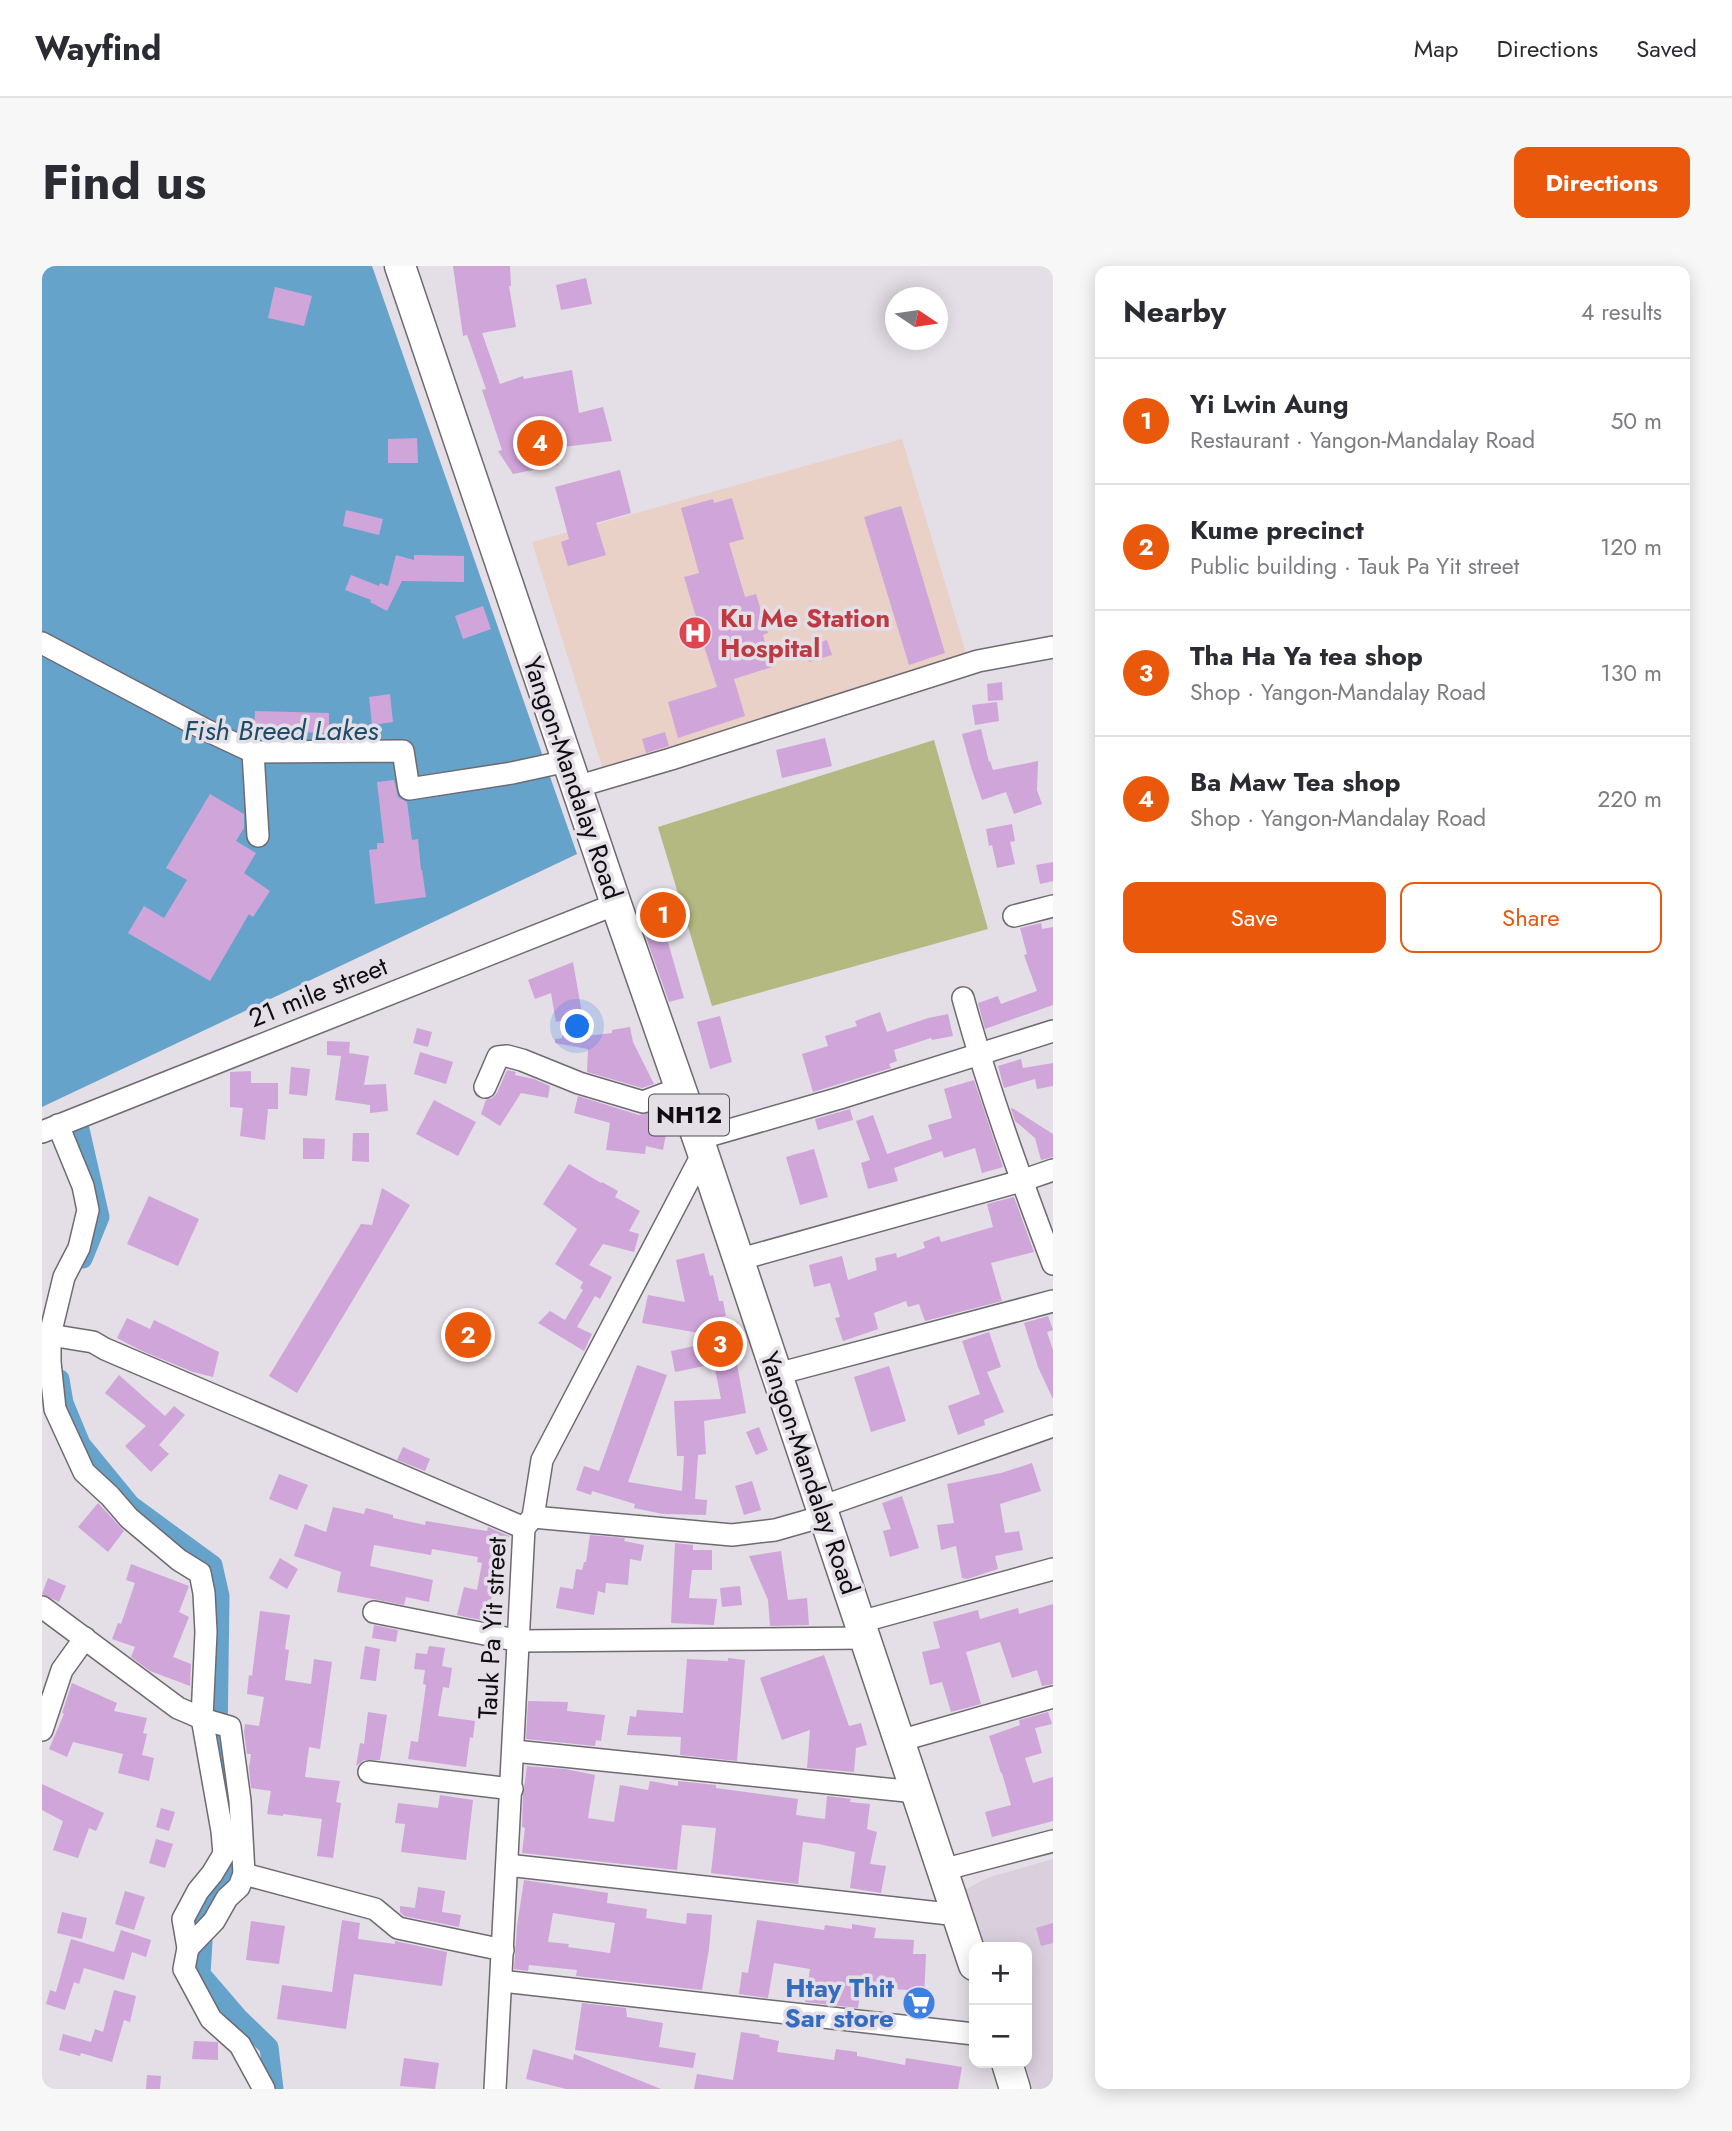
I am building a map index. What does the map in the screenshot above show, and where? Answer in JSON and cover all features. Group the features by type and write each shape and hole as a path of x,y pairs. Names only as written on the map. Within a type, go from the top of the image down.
{"highway":[{"name":"Yangon-Mandalay Road","path":"401,266 969,1949"},
{"path":"1009,2068 1015,2089"}],"street":[{"path":"42,643 253,752 403,751 409,789 499,775 572,774 671,759 978,661 1053,647"},
{"path":"253,752 258,836"},
{"name":"21 mile street","path":"50,1129 616,904"},
{"path":"1014,916 1053,906"},
{"path":"963,999 1021,1181 1053,1264"},
{"path":"700,1146 1053,1031"},
{"path":"485,1087 498,1057 507,1056 579,1083 643,1102 680,1088"},
{"path":"50,1129 83,1186 88,1210 79,1248 64,1277 51,1335 50,1362 55,1409 84,1472 129,1518 179,1560 200,1573 204,1592 204,1719 224,1854 198,1891 183,1919 192,1944"},
{"name":"Tauk Pa Yit street","path":"495,2089 520,1641 529,1522 542,1460 700,1146"},
{"path":"737,1260 1053,1170"},
{"path":"777,1374 1053,1301"},
{"path":"51,1335 93,1342 118,1355 529,1522 732,1535 775,1530 1053,1426"},
{"path":"374,1612 520,1641 862,1630 1053,1569"},
{"path":"42,1607 178,1708 230,1727 240,1801 244,1874 239,1887 227,1898 214,1921 192,1944 184,1969 211,2019 240,2045 264,2089"},
{"path":"42,1730 62,1670 85,1637"},
{"path":"899,1741 1053,1697"},
{"path":"514,1751 916,1793"},
{"path":"369,1772 512,1789"},
{"path":"942,1870 1053,1841"},
{"path":"507,1865 958,1915"},
{"path":"244,1874 375,1909 398,1928 503,1951"},
{"path":"501,1981 969,2033"}],"shaded area":[{"path":"902,439 966,653 603,770 532,542"},
{"path":"1053,1859 1053,2089 1033,2089 1027,2068 1032,2068 1032,1942 984,1942 966,1889 987,1878"}],"green space":[{"path":"934,740 988,929 712,1006 658,827"}],"water":[{"name":"Fish Breed Lakes","path":"42,266 372,266 577,854 42,1107"}],"building":[{"path":"453,266 510,266 509,286 516,327 482,333 500,384 523,376 524,379 572,370 579,413 603,407 612,441 555,448 558,465 513,474 498,451 502,450 482,390 486,389 467,335 463,336"},
{"path":"586,278 592,304 561,310 556,285"},
{"path":"275,287 312,296 304,326 268,318"},
{"path":"417,438 418,463 388,463 388,439"},
{"path":"620,470 631,513 596,523 606,555 568,566 561,542 569,539 555,487"},
{"path":"732,498 744,539 729,543 745,597 756,594 768,633 763,635 772,667 734,679 745,716 678,738 668,702 717,687 703,643 693,646 686,623 697,620 684,577 699,573 681,508 713,499 714,503"},
{"path":"901,506 945,653 909,665 864,517"},
{"path":"346,510 383,519 379,535 343,526"},
{"path":"396,555 414,560 414,555 464,556 464,582 402,581 387,611 370,602 371,600 345,590 351,575 379,586 380,583 388,586"},
{"path":"483,606 491,629 463,639 455,616"},
{"path":"827,640 832,655 809,662 804,647"},
{"path":"1002,682 1003,700 988,701 987,684"},
{"path":"390,694 393,722 372,725 369,697"},
{"path":"997,702 999,721 975,725 972,705"},
{"path":"255,711 329,713 329,733 254,731"},
{"path":"981,729 993,770 1038,761 1037,790 1042,804 1014,814 1006,792 982,800 962,734"},
{"path":"665,732 669,746 646,753 642,739"},
{"path":"825,738 832,766 782,778 776,750"},
{"path":"394,780 398,797 407,802 412,840 418,839 426,897 375,904 369,850 377,849 377,843 384,843 377,782"},
{"path":"210,794 244,814 244,828 236,841 256,853 244,873 270,891 253,917 249,914 210,981 128,933 144,906 164,918 187,880 166,868"},
{"path":"1012,824 1015,841 1010,842 1015,864 997,868 986,829"},
{"path":"1053,862 1053,881 1040,884 1036,865"},
{"path":"659,911 684,998 669,1002 641,916"},
{"path":"1041,923 1042,929 1053,927 1053,1005 985,1029 978,1003 998,996 1001,1004 1037,991 1024,955 1027,954 1020,928"},
{"path":"573,962 586,1036 612,1033 612,1030 630,1027 633,1042 654,1084 642,1088 587,1072 588,1049 555,1043 555,1039 562,1038 566,1020 556,1022 551,993 535,999 528,980"},
{"path":"880,1012 887,1032 948,1014 953,1036 931,1038 894,1050 897,1061 889,1064 891,1068 813,1092 802,1054 828,1046 825,1036 857,1026 855,1021"},
{"path":"720,1016 732,1062 710,1069 697,1022"},
{"path":"417,1028 432,1032 428,1047 413,1043"},
{"path":"327,1041 350,1042 349,1053 369,1056 364,1085 386,1084 388,1111 370,1113 370,1105 335,1100 341,1056 327,1055"},
{"path":"420,1052 453,1062 446,1084 414,1074"},
{"path":"1021,1059 1023,1068 1053,1063 1053,1086 1037,1089 1035,1079 1004,1088 998,1066"},
{"path":"291,1067 310,1069 307,1096 289,1094"},
{"path":"507,1070 550,1086 548,1098 521,1093 500,1126 481,1114 486,1100 497,1093"},
{"path":"251,1071 251,1083 278,1083 278,1109 268,1109 265,1140 240,1136 243,1108 230,1107 230,1072"},
{"path":"974,1080 1003,1167 982,1173 975,1148 944,1158 942,1151 894,1168 898,1181 868,1189 861,1163 870,1160 856,1121 873,1115 887,1154 932,1139 928,1125 952,1118 944,1089"},
{"path":"578,1096 639,1115 663,1112 660,1133 666,1134 663,1150 646,1146 645,1154 606,1150 610,1123 574,1113"},
{"path":"434,1100 476,1122 458,1156 416,1134"},
{"path":"1012,1108 1053,1134 1053,1157 1041,1160 1035,1138 1015,1121"},
{"path":"850,1109 853,1120 818,1130 815,1119"},
{"path":"353,1133 369,1133 369,1162 352,1161"},
{"path":"303,1138 325,1139 324,1159 303,1159"},
{"path":"814,1149 828,1197 800,1205 786,1157"},
{"path":"569,1164 618,1191 615,1197 640,1211 629,1231 639,1234 634,1252 603,1244 589,1265 612,1277 600,1299 595,1296 577,1327 592,1334 584,1351 538,1323 550,1311 565,1320 583,1290 580,1288 583,1282 555,1264 577,1229 543,1204"},
{"path":"382,1188 410,1205 297,1393 269,1376 361,1224 372,1225"},
{"path":"149,1196 199,1219 178,1266 127,1244"},
{"path":"1014,1197 1034,1252 991,1263 1002,1301 925,1321 919,1304 908,1307 906,1301 874,1313 878,1329 843,1341 835,1318 840,1317 830,1283 814,1287 809,1265 842,1256 848,1280 877,1270 875,1258 896,1253 897,1258 925,1248 923,1242 939,1236 941,1242 993,1227 987,1204"},
{"path":"704,1253 719,1301 723,1301 726,1316 717,1318 722,1337 642,1323 648,1295 685,1302 676,1260"},
{"path":"1048,1316 1053,1330 1047,1332 1053,1350 1053,1399 1038,1367 1024,1323"},
{"path":"127,1318 150,1329 154,1320 219,1352 213,1377 193,1372 117,1338"},
{"path":"989,1332 1001,1367 987,1372 1004,1412 984,1420 985,1425 958,1435 948,1406 980,1394 962,1341"},
{"path":"722,1340 728,1361 736,1359 746,1413 704,1421 706,1454 698,1455 695,1499 707,1500 706,1515 663,1514 634,1508 635,1504 592,1491 591,1495 576,1490 584,1466 599,1471 637,1365 667,1375 628,1482 682,1491 684,1456 677,1456 674,1401 721,1399 714,1364 675,1372 671,1351"},
{"path":"889,1366 906,1421 871,1432 854,1377"},
{"path":"119,1375 165,1416 174,1406 185,1415 159,1445 169,1454 151,1472 125,1446 146,1426 105,1393"},
{"path":"759,1427 768,1450 756,1455 746,1432"},
{"path":"403,1447 430,1459 425,1471 397,1460"},
{"path":"1032,1463 1041,1491 1000,1504 1005,1533 1019,1531 1023,1550 995,1556 998,1569 967,1579 962,1578 956,1546 941,1550 937,1525 954,1523 947,1484 1001,1473"},
{"path":"279,1474 308,1485 297,1510 269,1499"},
{"path":"752,1481 761,1510 744,1515 735,1486"},
{"path":"902,1496 919,1548 890,1557 883,1531 891,1529 882,1503"},
{"path":"98,1503 124,1531 108,1552 78,1527"},
{"path":"333,1507 364,1514 366,1508 393,1515 393,1518 425,1525 426,1521 487,1531 488,1527 509,1536 500,1592 493,1591 486,1621 457,1615 464,1587 477,1590 482,1563 477,1562 478,1557 432,1549 431,1555 374,1545 370,1566 433,1580 429,1602 406,1597 404,1605 337,1592 341,1572 294,1556 305,1524 326,1532"},
{"path":"590,1535 625,1538 624,1541 644,1545 641,1561 630,1559 628,1585 606,1583 605,1593 598,1591 594,1615 556,1608 560,1587 573,1589 576,1569 582,1570 586,1562"},
{"path":"675,1543 693,1545 693,1550 712,1550 712,1570 692,1570 689,1598 717,1599 714,1625 671,1623"},
{"path":"781,1551 788,1600 807,1598 809,1625 770,1626 768,1600 749,1556"},
{"path":"280,1558 298,1569 287,1589 269,1578"},
{"path":"131,1564 189,1586 179,1612 189,1617 173,1657 191,1664 190,1686 150,1671 131,1657 135,1647 112,1639 118,1623 121,1624 135,1583 126,1580"},
{"path":"48,1578 66,1586 59,1602 42,1594"},
{"path":"740,1586 742,1605 722,1607 720,1588"},
{"path":"1053,1604 1053,1684 1042,1686 1037,1670 1012,1678 1000,1642 966,1652 981,1704 951,1712 942,1682 930,1685 922,1652 940,1648 933,1622 978,1610 980,1619 1018,1608 1019,1614"},
{"path":"260,1611 290,1615 285,1649 289,1650 285,1680 311,1684 314,1659 332,1662 320,1749 309,1747 305,1777 340,1781 336,1802 341,1803 333,1858 317,1856 322,1819 267,1814 271,1791 251,1788 251,1754 247,1754 244,1732 245,1724 259,1726 264,1697 247,1694 249,1675 252,1676"},
{"path":"374,1625 398,1630 396,1642 372,1638"},
{"path":"365,1646 380,1649 376,1681 360,1679"},
{"path":"429,1646 445,1648 442,1666 452,1668 449,1688 443,1687 438,1716 475,1721 466,1767 408,1759 411,1741 418,1742 426,1685 423,1684 425,1670 414,1669 416,1653 427,1654"},
{"path":"824,1655 849,1726 861,1723 867,1745 856,1748 854,1772 807,1768 810,1730 782,1740 760,1678"},
{"path":"728,1658 745,1660 737,1761 680,1755 681,1737 627,1735 630,1716 636,1717 637,1710 683,1713 687,1659 728,1661"},
{"path":"72,1683 117,1703 114,1711 147,1718 143,1733 147,1734 142,1755 154,1758 149,1781 118,1773 123,1754 73,1742 67,1757 49,1749 64,1714 62,1713"},
{"path":"528,1701 568,1702 567,1711 605,1715 601,1741 596,1740 595,1746 526,1739"},
{"path":"368,1712 387,1715 380,1760 364,1760 356,1766 360,1743 364,1744"},
{"path":"1048,1712 1052,1724 1035,1728 1042,1753 1025,1758 1033,1783 1053,1777 1053,1821 992,1837 985,1812 1011,1805 989,1736 1020,1725 1019,1720"},
{"path":"527,1766 595,1775 588,1818 614,1822 620,1785 648,1790 650,1781 678,1786 678,1781 716,1785 716,1788 798,1799 796,1815 825,1819 827,1796 870,1804 867,1829 877,1832 870,1864 886,1866 881,1893 850,1888 855,1852 803,1842 798,1884 711,1873 716,1828 682,1825 677,1870 522,1853 525,1828 522,1827 523,1795"},
{"path":"42,1784 104,1813 96,1831 89,1828 78,1858 53,1850 63,1821 42,1810"},
{"path":"440,1795 473,1800 466,1860 401,1852 405,1824 395,1823 398,1803 438,1808"},
{"path":"161,1808 175,1812 169,1831 156,1827"},
{"path":"156,1839 173,1844 165,1868 149,1863"},
{"path":"524,1880 608,1893 607,1903 647,1909 646,1918 686,1924 687,1913 712,1915 702,1990 576,1976 577,1970 529,1965 528,1971 514,1969","holes":["553,1913 615,1923 610,1953 548,1942"]},
{"path":"418,1887 445,1891 442,1912 461,1915 459,1927 404,1916 400,1912 400,1906 415,1908"},
{"path":"125,1891 145,1897 134,1930 115,1924"},
{"path":"62,1912 87,1918 82,1939 57,1933"},
{"path":"342,1920 360,1923 358,1939 395,1944 395,1941 447,1952 442,1986 354,1974 346,2029 277,2019 282,1985 332,1992"},
{"path":"757,1920 824,1930 825,1925 852,1929 852,1924 876,1928 874,1938 914,1940 913,1954 926,1954 924,1999 931,1999 930,2016 909,2013 910,1990 861,1988 858,2008 805,2002 810,1969 774,1963 768,1998 739,1994 742,1972 748,1973"},
{"path":"251,1921 285,1926 279,1964 246,1960"},
{"path":"1053,1923 1053,1943 1041,1946 1036,1928"},
{"path":"121,1930 151,1940 146,1957 132,1952 124,1980 84,1968 79,1984 74,1982 65,2010 46,2004 50,1990 56,1992 71,1939 114,1952"},
{"path":"114,1990 136,1996 130,2022 124,2020 112,2062 59,2050 63,2034 91,2042 95,2029 103,2032"},
{"path":"582,2003 626,2008 627,2017 663,2023 659,2047 696,2053 693,2068 575,2050"},
{"path":"741,2032 779,2041 777,2052 834,2060 836,2049 905,2065 906,2058 962,2067 958,2089 694,2089 697,2074 733,2080"},
{"path":"194,2041 218,2042 218,2060 192,2059"},
{"path":"533,2049 573,2060 574,2054 661,2089 566,2089 526,2079"},
{"path":"404,2058 439,2063 435,2089 400,2086"},
{"path":"147,2075 161,2076 160,2089 146,2089"}],"waterway":[{"path":"80,1129 100,1217 83,1259"},
{"path":"60,1379 64,1403 81,1444 131,1505 213,1565 220,1596 218,1741 234,1835 228,1876 196,1926 203,1942 201,1974 238,2017 269,2047 274,2089"}],"place":[{"name":"Ba Maw Tea shop","path":"540,443"},
{"name":"Ku Me Station Hospital","path":"695,633"},
{"name":"Yi Lwin Aung","path":"663,915"},
{"name":"Kume precinct","path":"468,1335"},
{"name":"Tha Ha Ya tea shop","path":"720,1344"},
{"name":"Htay Thit Sar store","path":"919,2003"}]}
